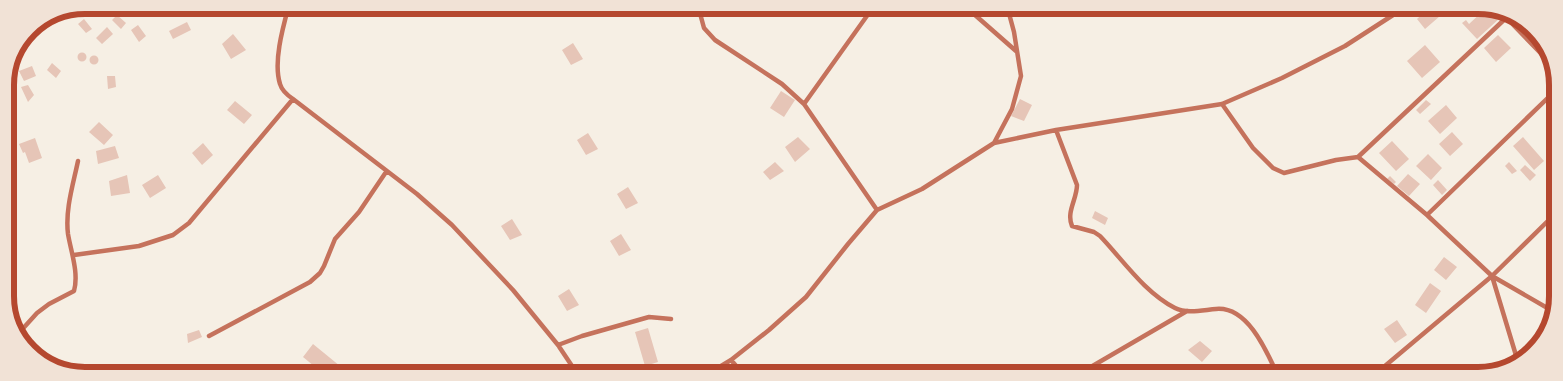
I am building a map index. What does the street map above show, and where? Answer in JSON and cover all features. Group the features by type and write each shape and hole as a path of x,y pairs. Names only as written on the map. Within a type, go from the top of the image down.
{"street":[{"path":"287,14 281,42 278,75 282,90 417,194 452,225 513,290 558,345 573,367"},
{"path":"700,14 704,28 715,40 782,84 804,104 877,210"},
{"path":"804,104 868,14"},
{"path":"973,14 1016,51"},
{"path":"994,143 1012,109 1021,76 1009,14"},
{"path":"720,367 732,360 770,330 806,297 877,210 922,189 994,143 1056,130 1222,104 1282,78 1345,46 1395,14"},
{"path":"1222,104 1253,148 1273,168 1284,173 1336,160 1358,157 1505,19"},
{"path":"1508,20 1543,56"},
{"path":"1427,215 1549,97"},
{"path":"74,255 139,246 173,235 189,223 292,99"},
{"path":"1056,130 1077,185 1077,194 1070,214 1072,226 1094,232 1116,252 1140,281 1175,308 1187,311 1223,308 1235,314 1249,324 1261,340 1274,367"},
{"path":"1358,157 1427,215 1492,276 1548,308"},
{"path":"22,330 37,313 49,304 74,291 76,285 74,255 68,234 68,216 78,161"},
{"path":"209,336 316,277 324,266 335,238 359,212 386,172"},
{"path":"1384,367 1492,276 1549,220"},
{"path":"1492,276 1516,356"},
{"path":"1091,367 1187,311"},
{"path":"558,345 582,336 650,317 671,319"},
{"path":"732,360 738,367"}],"building":[{"path":"1422,14 1438,14 1440,16 1425,29 1417,19"},
{"path":"1480,14 1500,18 1477,39 1462,23 1466,20 1469,24"},
{"path":"117,15 126,23 121,29 112,20"},
{"path":"84,19 92,29 86,33 78,24"},
{"path":"187,22 191,30 173,39 169,31"},
{"path":"138,25 146,36 139,42 131,30"},
{"path":"107,27 113,34 102,44 96,38"},
{"path":"233,34 246,50 231,59 222,44"},
{"path":"1498,35 1511,48 1496,62 1484,48"},
{"path":"573,43 583,59 571,65 562,50"},
{"path":"1425,45 1440,62 1422,78 1407,61"},
{"path":"82,53 86,57 82,61 78,57"},
{"path":"94,56 98,60 94,64 90,60"},
{"path":"52,63 61,71 56,78 47,70"},
{"path":"32,66 36,76 24,81 19,71"},
{"path":"107,76 115,76 116,87 108,89"},
{"path":"28,85 34,95 28,102 21,87"},
{"path":"781,91 795,100 784,117 770,108"},
{"path":"1020,99 1032,105 1024,121 1011,116"},
{"path":"1426,100 1431,104 1420,114 1416,110"},
{"path":"235,101 252,115 244,124 227,110"},
{"path":"1446,105 1457,118 1440,134 1428,121"},
{"path":"99,122 113,135 104,145 89,132"},
{"path":"1452,132 1463,144 1450,156 1439,144"},
{"path":"588,133 598,149 586,155 577,140"},
{"path":"798,137 810,149 795,162 785,147"},
{"path":"1523,137 1544,161 1534,170 1513,146"},
{"path":"35,138 42,158 29,163 25,152 23,153 19,144"},
{"path":"1392,141 1409,159 1396,171 1379,153"},
{"path":"203,143 213,155 202,165 192,153"},
{"path":"115,146 119,158 98,164 96,151"},
{"path":"1428,154 1442,168 1431,180 1416,166"},
{"path":"775,162 784,171 770,180 763,172"},
{"path":"1509,162 1517,171 1512,174 1505,166"},
{"path":"1525,165 1536,175 1530,181 1520,170"},
{"path":"1408,174 1420,184 1409,196 1397,186"},
{"path":"127,175 130,193 111,196 109,181"},
{"path":"158,175 166,188 150,198 142,185"},
{"path":"1390,176 1396,182 1394,184 1387,179"},
{"path":"1438,180 1447,190 1442,195 1433,185"},
{"path":"628,187 638,203 626,209 617,194"},
{"path":"1095,211 1108,218 1105,225 1092,218"},
{"path":"512,219 522,235 510,240 501,226"},
{"path":"621,234 631,250 619,256 610,241"},
{"path":"1444,257 1457,267 1446,280 1434,270"},
{"path":"1430,283 1441,291 1426,313 1415,305"},
{"path":"569,289 579,305 567,311 558,296"},
{"path":"1397,320 1407,335 1395,343 1384,329"},
{"path":"648,328 658,362 645,366 635,332"},
{"path":"199,330 202,337 188,343 187,334"},
{"path":"1200,341 1212,351 1202,362 1188,350"},
{"path":"313,344 341,367 315,367 303,357"}]}
